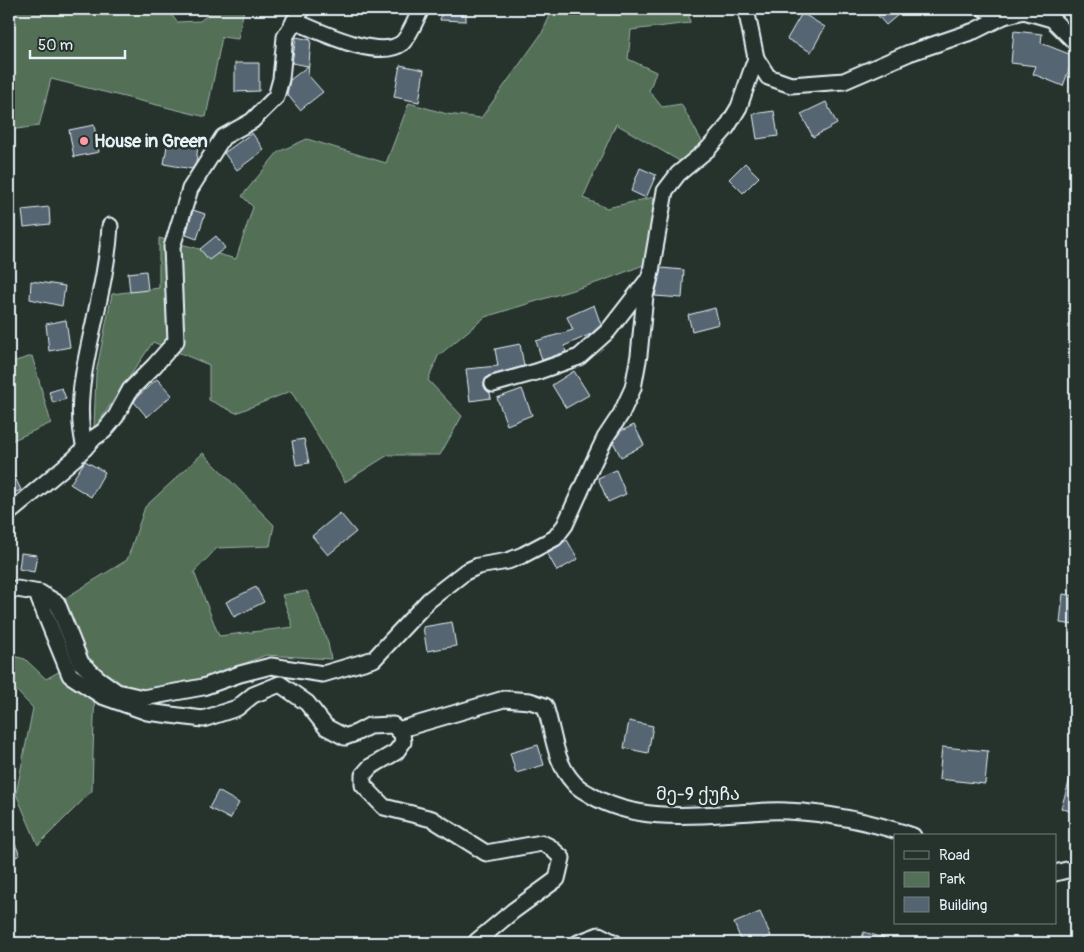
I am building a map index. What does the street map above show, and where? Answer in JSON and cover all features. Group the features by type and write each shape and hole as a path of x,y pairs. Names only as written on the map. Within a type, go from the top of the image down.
{"street":[{"path":"9,513 104,431 116,416 130,390 176,340 172,247 190,189 223,138 252,122 276,97 281,80 285,37 298,15 351,44 382,50 402,43 421,9"},
{"path":"746,9 756,58 768,77 791,85 842,82 909,53 974,31 1004,16 1024,11 1038,11 1052,19 1075,42"},
{"path":"985,9 1004,16"},
{"path":"9,590 17,589 40,593 58,604 81,663 117,692 143,698 203,687 240,674 271,666 323,674 374,658 429,600 450,582 478,566 522,555 555,538 566,525 594,460 605,438 621,414 633,388 639,355 645,296 665,191 678,174 708,149 727,127 739,107 756,58"},
{"path":"85,448 81,432 80,395 108,252 110,226"},
{"path":"493,384 580,357 608,331 650,277"},
{"path":"40,593 38,599 70,675 102,696 147,712 203,719 237,708 253,695 280,684 307,703 326,727 346,737 369,726 394,725 402,734 403,742 396,752 370,767 363,775 363,785 384,806 432,819 486,853 542,843 550,847 562,858 557,879 513,911 477,943"},
{"name":"მე-9 ქუჩა","path":"398,730 504,699 530,700 545,706 551,722 555,748 564,771 575,785 603,802 640,812 676,816 784,810 824,814 884,826 906,834"},
{"path":"1056,873 1075,868"},
{"path":"578,943 599,935 615,943"}],"green space":[{"path":"9,9 167,9 177,22 200,21 215,9 244,9 238,39 222,37 206,117 51,79 39,126 9,130"},
{"path":"553,9 688,9 690,23 631,30 628,59 656,72 649,91 662,107 681,104 704,145 683,163 616,124 583,198 607,208 654,197 646,264 602,281 485,317 438,356 428,380 462,416 440,455 388,455 345,482 291,391 236,413 209,400 209,365 153,342 94,429 96,373 112,294 159,288 159,238 236,259 253,207 242,196 278,152 307,139 386,163 409,103 447,114 481,118 542,33"},
{"path":"32,356 51,423 9,442 9,363"},
{"path":"203,453 274,525 270,546 217,548 194,572 219,636 293,627 282,595 307,591 328,643 331,659 266,655 203,680 140,692 117,685 86,661 62,600 127,560 145,507"},
{"path":"9,655 25,659 46,679 74,663 95,683 92,791 38,845 16,794 33,708 9,683"}],"building":[{"path":"442,9 466,9 466,21 440,20"},
{"path":"872,9 905,9 886,25"},
{"path":"802,13 825,27 811,52 787,39"},
{"path":"1014,31 1042,34 1041,43 1074,56 1063,86 1033,74 1036,66 1011,63"},
{"path":"296,37 311,40 308,75 323,92 300,110 287,94 290,80 308,66 292,63"},
{"path":"235,63 259,63 259,91 235,92"},
{"path":"400,65 424,70 419,102 394,97"},
{"path":"826,102 837,124 813,137 801,114"},
{"path":"774,111 778,136 757,139 753,114"},
{"name":"House in Green","path":"94,125 99,152 74,157 69,130"},
{"path":"252,133 264,150 237,170 224,153"},
{"path":"168,140 198,145 196,163 192,169 164,164"},
{"path":"745,163 759,177 743,193 729,179"},
{"path":"640,168 656,175 646,198 631,191"},
{"path":"49,207 50,224 24,227 22,210"},
{"path":"193,210 205,214 197,239 186,235"},
{"path":"216,236 225,248 209,260 200,249"},
{"path":"661,268 684,270 682,298 655,296"},
{"path":"146,271 148,290 130,292 128,273"},
{"path":"31,281 65,286 62,306 30,299"},
{"path":"594,305 601,325 591,334 564,346 566,352 542,360 536,341 573,330 567,317"},
{"path":"715,308 719,324 692,331 688,315"},
{"path":"66,320 70,347 49,351 46,324"},
{"path":"520,344 524,366 488,376 484,381 484,386 490,393 491,398 470,401 466,369 498,366 495,349"},
{"path":"574,371 589,395 566,408 552,385"},
{"path":"157,379 172,395 147,417 134,402"},
{"path":"62,388 66,399 53,403 49,392"},
{"path":"522,389 532,415 507,425 497,398"},
{"path":"634,425 644,445 621,457 613,442 621,431"},
{"path":"304,439 309,463 296,465 292,441"},
{"path":"85,461 105,472 91,497 70,484"},
{"path":"9,465 21,490 9,495"},
{"path":"616,470 626,494 608,502 598,478"},
{"path":"340,513 356,532 328,555 312,536"},
{"path":"567,540 578,559 557,571 547,553"},
{"path":"21,553 37,555 34,572 19,569"},
{"path":"256,587 264,602 234,617 226,602"},
{"path":"1063,594 1075,596 1075,625 1060,623"},
{"path":"452,622 456,646 427,651 423,627"},
{"path":"629,721 653,726 648,753 624,748"},
{"path":"538,745 544,765 516,773 510,753"},
{"path":"942,747 988,751 985,784 939,779"},
{"path":"1073,770 1075,770 1075,813 1061,808"},
{"path":"218,791 239,803 230,819 209,808"},
{"path":"9,831 20,855 9,860"},
{"path":"760,912 771,936 754,943 742,943 734,923"},
{"path":"864,932 893,941 893,943 860,943"}],"place":[{"name":"House in Green","path":"84,141"}]}
